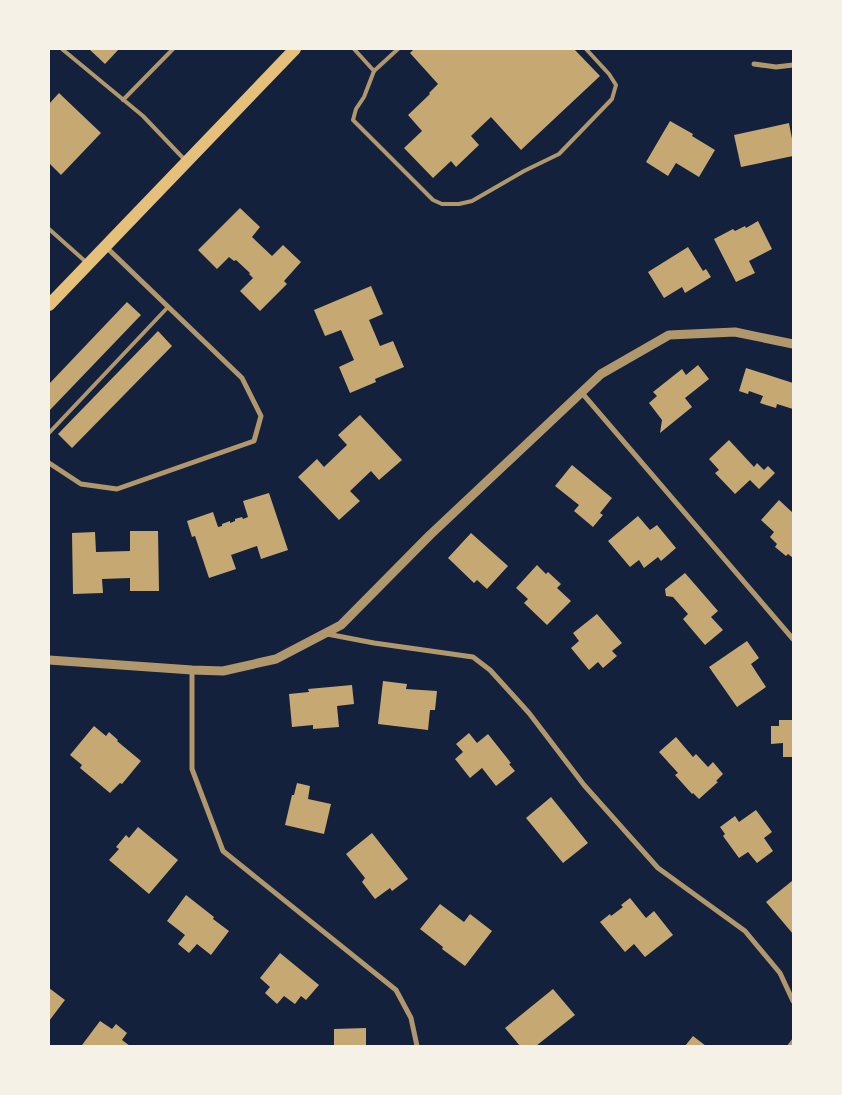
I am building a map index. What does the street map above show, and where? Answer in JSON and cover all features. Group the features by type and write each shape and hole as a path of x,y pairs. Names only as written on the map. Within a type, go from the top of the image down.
{"main road":[{"path":"49,304 295,49"}],"street":[{"path":"754,64 776,67 793,65"},
{"path":"49,463 81,484 117,489 254,441 261,416 242,378 105,246"},
{"path":"49,660 192,670 223,670 276,659 341,625 430,534 601,374 669,335 735,332 793,344"},
{"path":"582,393 793,639"},
{"path":"325,633 374,643 473,656 490,670 529,713 584,785 658,868 745,931 780,973 793,1000"},
{"path":"192,670 192,769 223,851 396,990 411,1018 417,1046"},
{"path":"790,1046 793,1042"}],"lane":[{"path":"62,49 142,116 186,162"},
{"path":"123,100 173,49"},
{"path":"354,49 374,71"},
{"path":"398,49 374,71 364,97 356,109 353,120 433,200 442,204 459,204 472,201 524,171 559,154 612,98 616,84 586,49"},
{"path":"49,229 88,263"},
{"path":"49,433 168,307"}],"building":[{"path":"89,49 119,49 105,64"},
{"path":"414,49 574,49 600,76 521,150 491,117 471,136 479,145 456,167 451,161 433,178 404,148 422,131 408,115 438,84 410,53"},
{"path":"59,93 101,133 61,175 49,163 49,104"},
{"path":"670,121 693,134 692,136 715,150 699,177 676,163 668,176 646,162"},
{"path":"789,123 793,156 741,167 734,135"},
{"path":"240,208 260,227 252,237 272,256 283,245 301,262 284,281 287,284 260,311 240,291 253,278 250,273 236,260 234,261 229,257 217,269 198,250"},
{"path":"758,221 772,249 749,261 755,273 736,282 714,239 733,229 735,231 745,226 746,228"},
{"path":"688,247 703,271 706,269 711,277 685,293 682,287 664,298 648,272"},
{"path":"371,286 383,314 369,320 380,346 393,341 404,367 375,379 376,382 350,393 339,367 354,360 341,330 325,336 314,310"},
{"path":"127,302 141,315 49,411 49,384"},
{"path":"158,331 172,346 72,448 58,434"},
{"path":"698,365 709,379 685,398 692,407 660,433 662,420 649,403 657,396 653,392 682,369 686,375"},
{"path":"746,368 793,383 793,409 777,404 776,408 760,403 763,396 749,391 748,394 739,391"},
{"path":"360,415 402,460 379,480 371,471 350,491 360,501 339,520 298,477 317,459 324,467 347,445 338,435"},
{"path":"729,440 754,467 757,463 764,470 768,466 775,473 759,489 750,480 735,494 715,473 719,470 709,459"},
{"path":"572,465 612,498 600,513 603,515 593,527 574,511 579,505 555,486"},
{"path":"269,493 288,550 261,559 257,546 231,555 236,569 209,578 195,536 192,537 187,521 213,512 218,527 230,521 230,523 235,521 235,519 242,517 243,519 248,517 243,501"},
{"path":"779,500 793,513 793,558 788,554 786,556 775,547 777,544 770,537 774,532 761,520"},
{"path":"638,516 650,530 657,525 676,548 661,561 658,557 644,568 639,560 630,567 608,541"},
{"path":"130,531 158,531 159,591 130,591 130,578 102,579 103,593 73,594 72,533 95,532 96,552 130,551"},
{"path":"471,533 508,566 487,589 477,580 474,583 448,558"},
{"path":"537,565 561,584 557,588 571,601 547,625 524,603 528,599 516,588"},
{"path":"685,573 718,611 711,617 723,630 705,645 683,619 688,614 673,597 666,596 665,589"},
{"path":"597,614 622,643 612,651 617,656 603,668 598,662 589,670 571,648 579,641 573,633"},
{"path":"747,641 759,658 751,664 766,687 737,707 709,667"},
{"path":"383,681 407,684 406,689 437,691 435,710 430,710 428,730 378,724"},
{"path":"352,685 354,704 337,706 339,727 313,729 313,725 292,727 289,694 309,692 308,689"},
{"path":"779,720 793,720 793,757 783,757 783,743 771,744 771,726 779,726"},
{"path":"94,726 106,736 109,732 141,761 122,784 120,783 110,793 80,768 82,765 70,755"},
{"path":"469,733 477,743 488,734 515,771 496,786 482,768 470,778 455,759 463,752 456,744"},
{"path":"676,737 693,757 696,754 708,767 713,762 723,774 716,781 718,782 699,799 675,775 678,773 659,752"},
{"path":"297,783 310,786 308,799 331,804 324,834 285,825 292,795 294,795"},
{"path":"551,797 588,843 563,863 526,818"},
{"path":"756,810 772,832 764,838 773,851 757,863 748,852 739,858 723,836 725,834 720,827 735,816 739,822"},
{"path":"138,827 178,860 149,894 109,860 119,849 116,847 126,835 129,838"},
{"path":"372,833 408,879 392,891 390,888 375,899 362,882 365,878 346,854"},
{"path":"792,881 793,883 793,934 766,902"},
{"path":"186,895 229,931 211,955 197,944 189,953 178,944 185,935 167,921"},
{"path":"630,898 646,918 654,911 673,935 645,957 634,944 625,952 600,922 623,907 621,905"},
{"path":"440,904 464,922 470,914 492,931 465,966 420,929"},
{"path":"280,953 319,985 306,1000 301,996 295,1004 284,996 277,1004 265,993 270,987 260,978"},
{"path":"49,988 65,1000 49,1021"},
{"path":"553,989 575,1015 536,1046 520,1046 505,1028"},
{"path":"100,1021 112,1029 116,1024 127,1033 122,1040 130,1046 83,1046"},
{"path":"366,1028 366,1046 334,1046 334,1029"},
{"path":"693,1036 706,1046 685,1046"}]}
